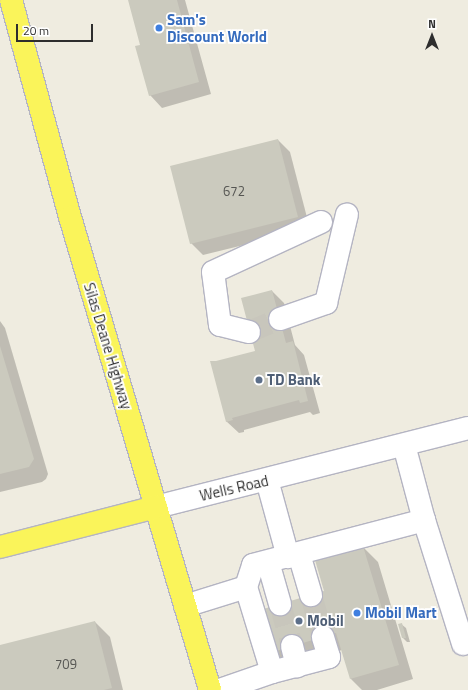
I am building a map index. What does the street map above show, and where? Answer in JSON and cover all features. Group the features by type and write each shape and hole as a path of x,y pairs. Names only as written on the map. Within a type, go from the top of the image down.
{"main road":[{"name":"Silas Deane Highway","path":"11,0 72,225 210,690"},
{"name":"Wells Road","path":"0,547 156,507"}],"street":[{"path":"280,319 326,302 347,214"},
{"path":"249,332 220,325 213,272 321,222"},
{"name":"Wells Road","path":"156,507 468,428"},
{"path":"404,445 424,520 463,644"},
{"path":"267,480 285,557 280,604"},
{"path":"272,672 246,587 253,565 424,520"},
{"path":"285,557 311,595"},
{"path":"185,606 246,587"},
{"path":"220,690 272,672 294,656 329,657 323,637"}],"building":[{"path":"128,0 177,0 199,82 149,96 135,46 140,45"},
{"path":"278,139 298,217 190,244 170,166"},
{"path":"272,290 286,343 293,341 308,401 300,403 299,400 232,418 233,420 226,422 210,361 216,361 255,351 241,298"},
{"path":"0,346 34,459 29,467 0,474"},
{"path":"363,546 399,665 350,679 336,633 273,652 260,610 324,591 315,560"},
{"path":"95,621 112,688 104,690 0,690 0,645"},
{"path":"402,623 406,638 402,638 398,624"}],"tunnel":[{"path":"249,332 280,319"},
{"path":"311,595 323,637"},
{"path":"280,604 292,646"}],"place":[{"name":"Sam's Discount World","path":"159,28"},
{"name":"TD Bank","path":"259,380"},
{"name":"Mobil Mart","path":"357,613"},
{"name":"Mobil","path":"299,621"}]}
